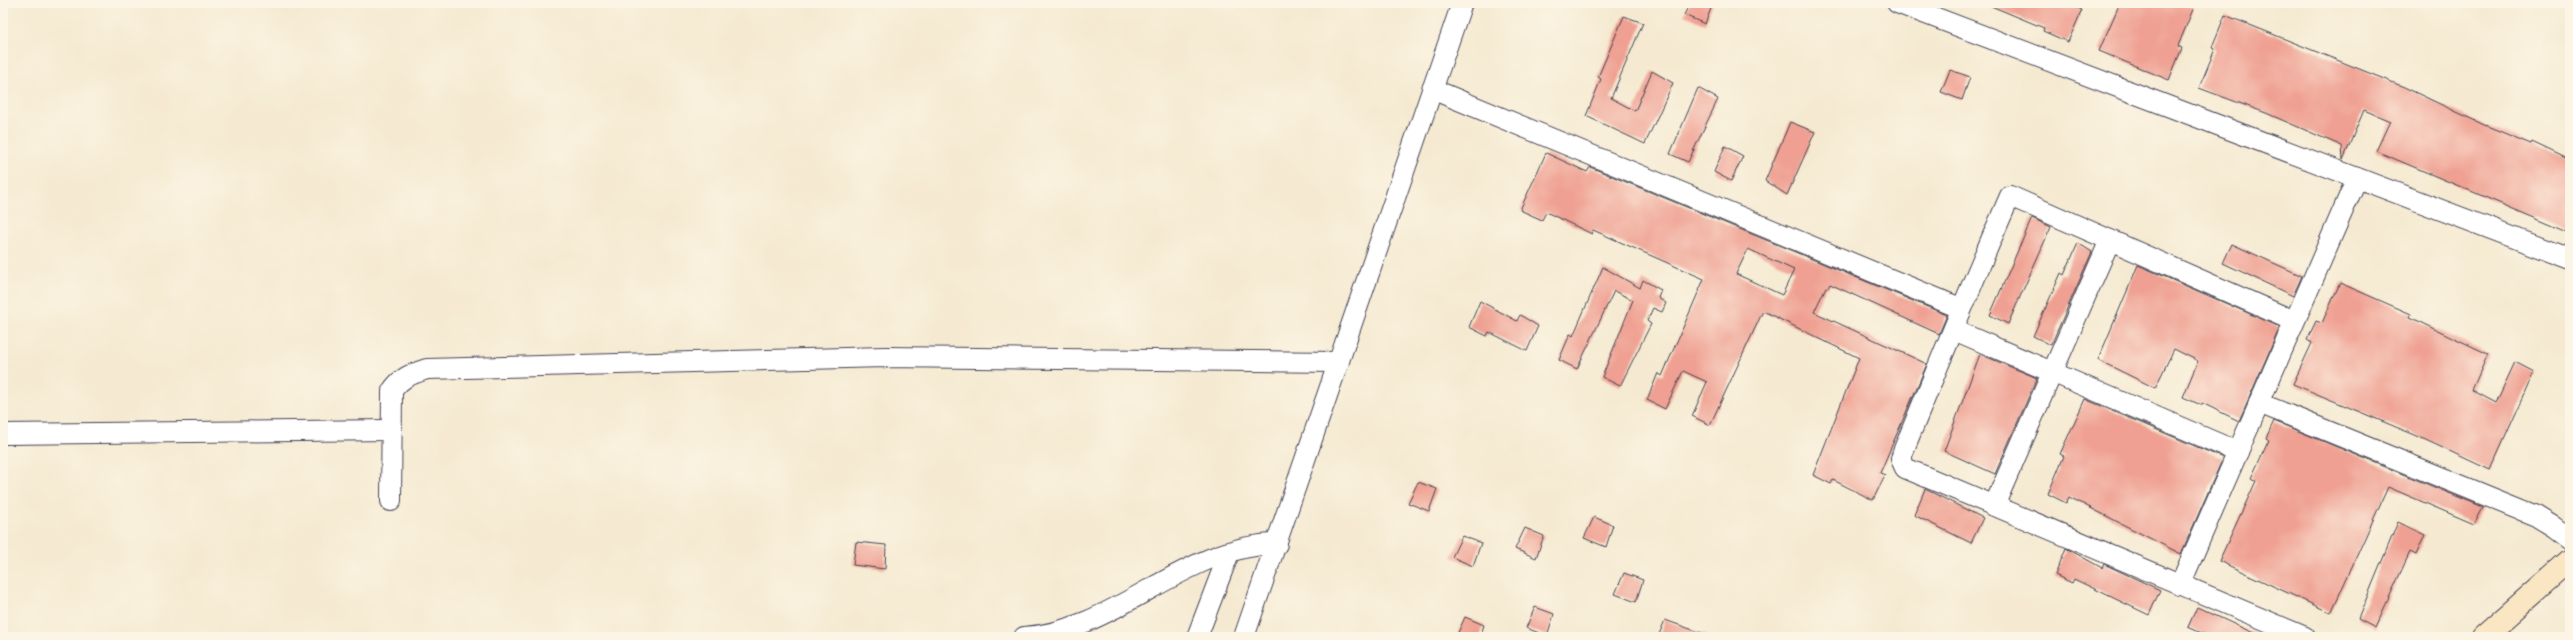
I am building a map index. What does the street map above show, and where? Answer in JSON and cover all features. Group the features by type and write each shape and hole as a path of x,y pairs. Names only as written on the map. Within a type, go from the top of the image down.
{"main road":[{"path":"2483,637 2570,560"}],"street":[{"path":"1244,637 1462,3"},
{"path":"1897,3 2570,259"},
{"path":"1432,89 1960,308"},
{"path":"2180,585 2357,178"},
{"path":"2294,321 2010,196 1960,308 1954,330 1904,449 1902,465 1994,506 2305,637"},
{"path":"1994,506 2110,240"},
{"path":"1954,330 2238,452"},
{"path":"391,501 392,391 398,381 411,374 427,369 885,357 1339,362"},
{"path":"2259,403 2536,516 2570,539"},
{"path":"3,434 392,430"},
{"path":"1024,637 1065,633 1144,592 1184,569 1257,544 1277,544"},
{"path":"1197,637 1229,553"}],"building":[{"path":"1690,3 1713,3 1705,24 1684,15"},
{"path":"1984,3 2066,3 2082,10 2068,42 2043,31 2044,28"},
{"path":"2120,3 2184,3 2194,7 2178,46 2182,48 2169,80 2099,51"},
{"path":"2225,15 2404,87 2482,124 2531,144 2532,142 2570,160 2570,233 2376,151 2390,121 2364,110 2343,160 2342,146 2266,113 2199,88 2215,49 2212,47"},
{"path":"1624,16 1643,23 1611,98 1635,111 1652,71 1673,83 1645,144 1586,116 1601,79 1598,77"},
{"path":"1950,70 1970,77 1962,100 1941,92"},
{"path":"1698,88 1718,99 1688,162 1670,154"},
{"path":"1790,122 1815,132 1787,195 1765,181"},
{"path":"1725,146 1743,156 1731,181 1714,172"},
{"path":"1546,153 1587,172 1590,167 1947,315 1939,334 1830,284 1828,288 1826,287 1814,312 1927,364 1880,473 1885,475 1873,500 1833,480 1831,484 1813,475 1859,358 1763,311 1710,425 1692,416 1707,382 1683,371 1665,409 1647,400 1658,373 1662,376 1704,279 1593,230 1592,234 1546,212 1542,220 1520,210","holes":["1748,249 1794,270 1782,295 1736,274"]},
{"path":"2032,218 2051,227 2008,324 1990,315"},
{"path":"2078,243 2092,252 2051,345 2033,336 2061,273 2064,275"},
{"path":"2232,244 2302,276 2293,296 2223,263"},
{"path":"2138,265 2280,327 2239,421 2202,403 2201,405 2183,397 2198,361 2174,349 2155,388 2098,360"},
{"path":"1603,267 1640,288 1643,280 1661,290 1658,298 1666,303 1662,312 1653,308 1647,321 1651,324 1620,386 1602,377 1633,300 1614,291 1577,369 1559,360 1570,334 1573,336"},
{"path":"2340,283 2411,314 2410,317 2488,354 2472,390 2496,403 2515,362 2534,372 2490,470 2415,435 2293,384 2312,343 2307,340 2316,321 2322,323"},
{"path":"1480,301 1517,321 1520,315 1538,326 1527,351 1489,332 1487,336 1469,327"},
{"path":"1980,354 2037,378 1995,474 1944,451"},
{"path":"2085,399 2223,458 2181,554 2069,497 2066,503 2048,494 2064,456 2060,454"},
{"path":"2274,421 2483,507 2474,524 2388,487 2331,613 2219,561 2256,481 2251,478 2269,440 2266,438"},
{"path":"1418,482 1437,489 1429,511 1408,503"},
{"path":"1925,489 1983,518 1971,543 1914,515"},
{"path":"1594,517 1613,525 1606,547 1584,538"},
{"path":"2398,522 2425,535 2416,555 2410,552 2375,628 2358,619"},
{"path":"1525,528 1544,536 1536,558 1515,549"},
{"path":"1462,536 1481,543 1473,566 1452,557"},
{"path":"856,542 886,545 885,569 853,565"},
{"path":"2066,548 2102,568 2104,564 2160,590 2149,615 2074,579 2072,583 2055,575"},
{"path":"1624,573 1643,580 1636,602 1615,594"},
{"path":"1535,607 1554,614 1547,636 1526,628"},
{"path":"2197,607 2262,637 2210,637 2188,627"},
{"path":"1465,617 1484,625 1480,637 1456,637"},
{"path":"1665,620 1707,635 1707,637 1658,637"}]}
